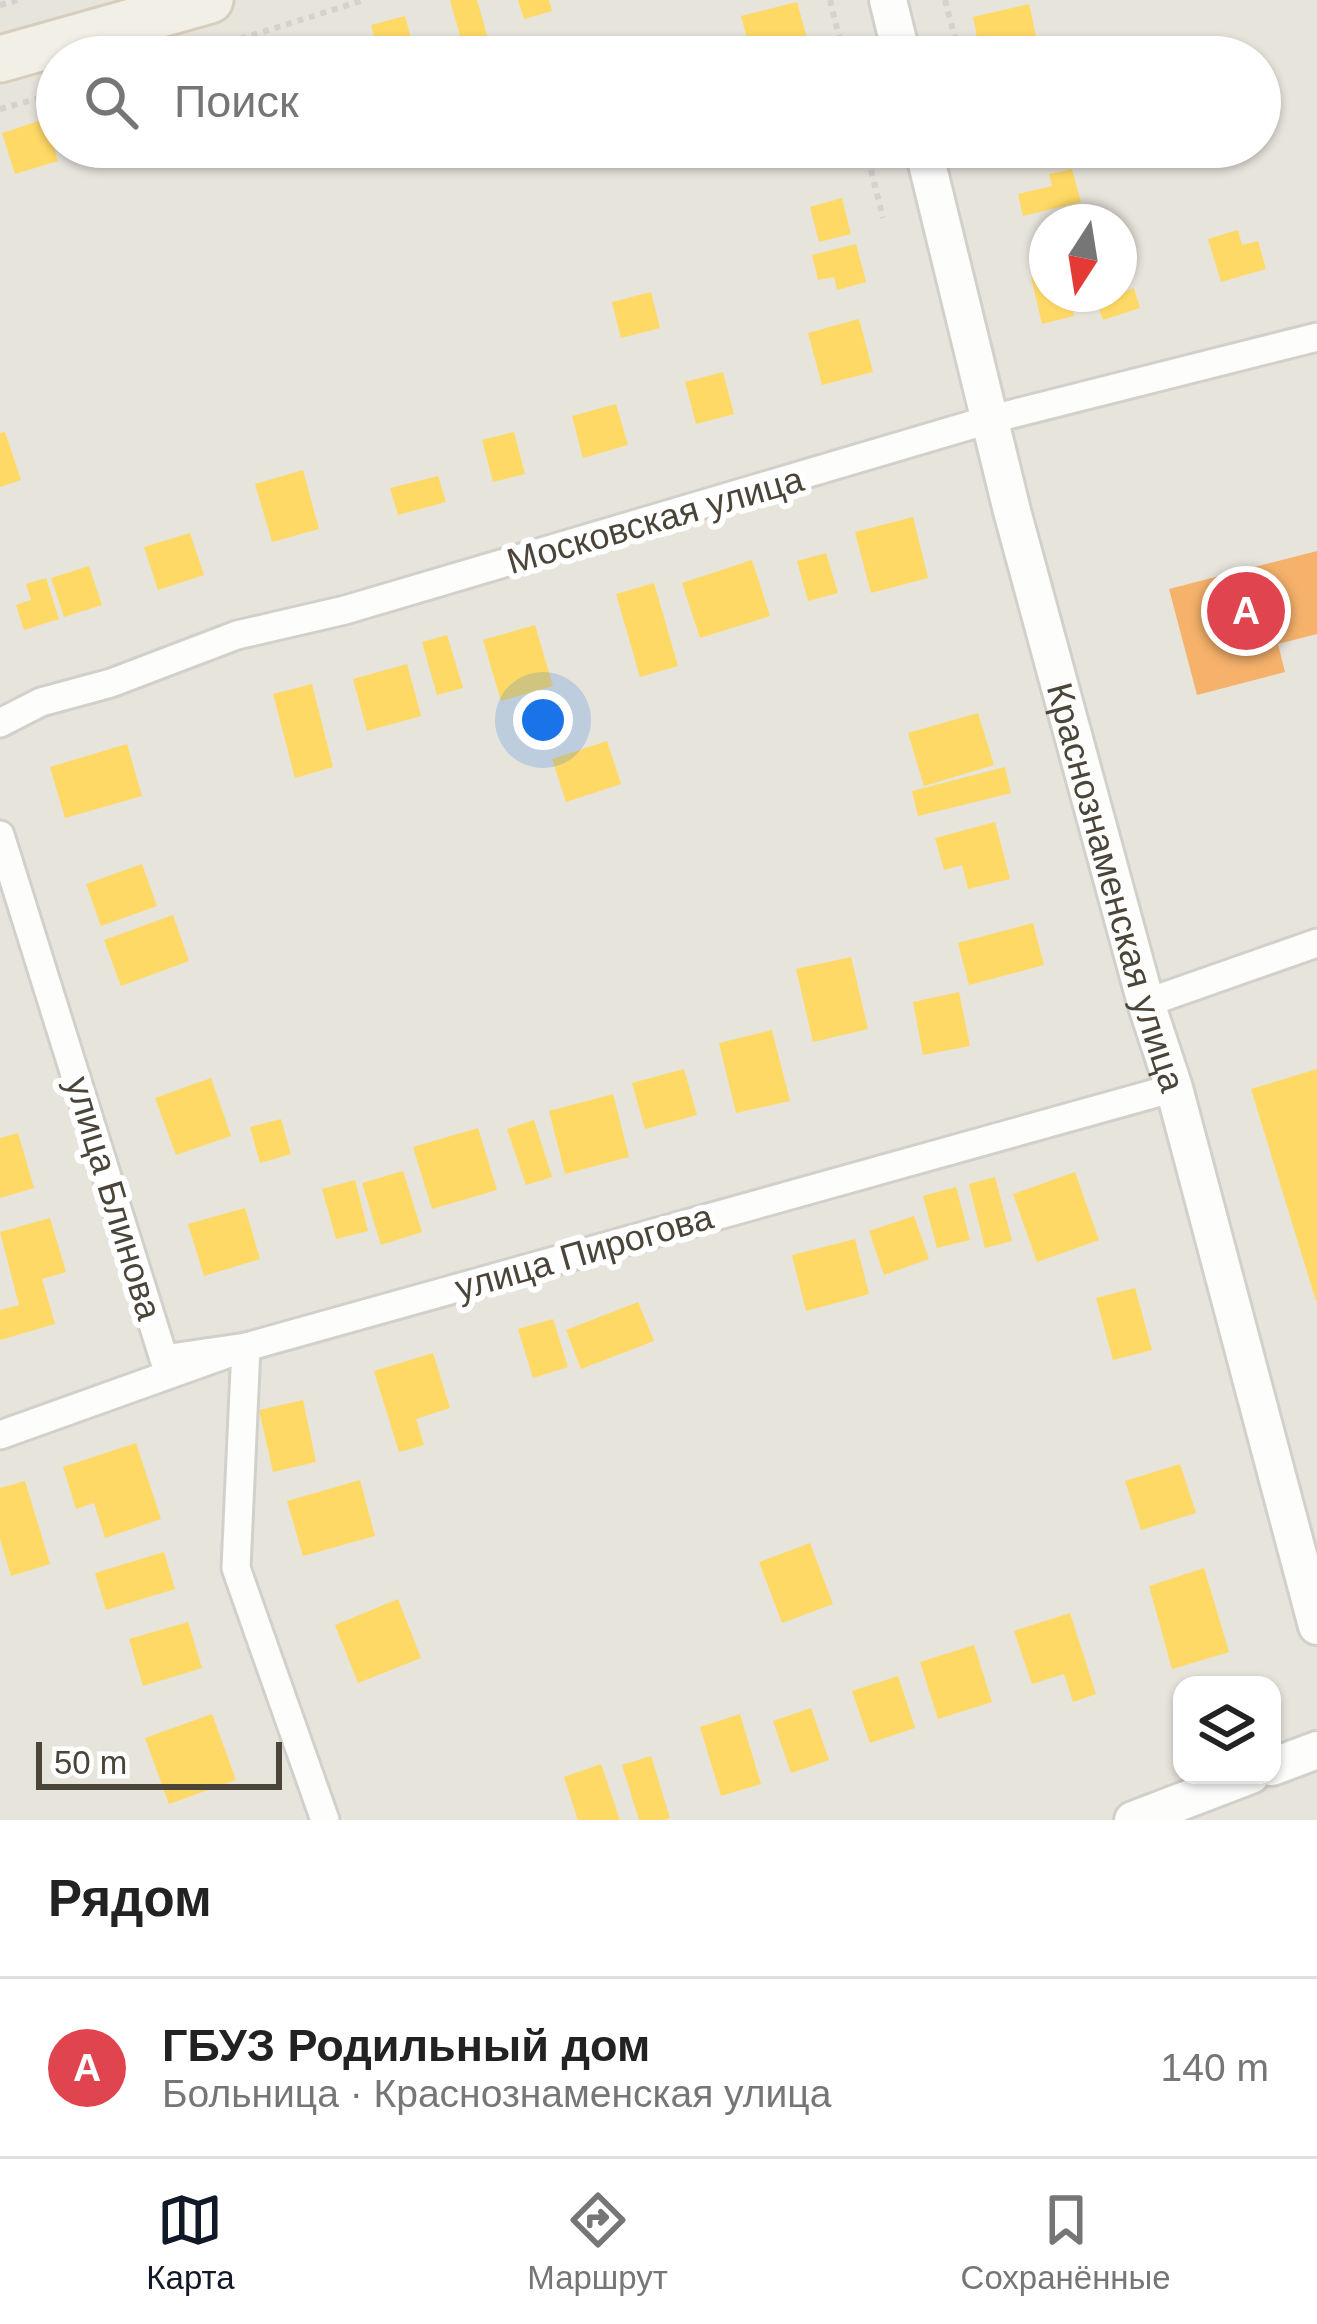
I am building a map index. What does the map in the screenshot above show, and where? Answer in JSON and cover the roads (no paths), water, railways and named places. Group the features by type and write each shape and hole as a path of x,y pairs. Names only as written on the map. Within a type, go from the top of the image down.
{"main road":[{"path":"82,36 210,0"},
{"path":"0,59 36,49"}],"street":[{"path":"888,0 897,36"},
{"name":"Краснознаменская улица","path":"928,168 988,420 1146,1003 1174,1088 1317,1626"},
{"name":"Московская улица","path":"0,723 40,702 111,682 238,635 345,610 988,420 1317,338"},
{"name":"улица Блинова","path":"0,835 164,1359 246,1347"},
{"path":"1146,1003 1317,944"},
{"name":"улица Пирогова","path":"0,1435 246,1347 1174,1088"},
{"path":"246,1347 236,1568 325,1820"},
{"path":"1281,1764 1317,1750"},
{"path":"1133,1820 1227,1784"}],"place":[{"name":"ГБУЗ Родильный дом","path":"1246,611"}]}
